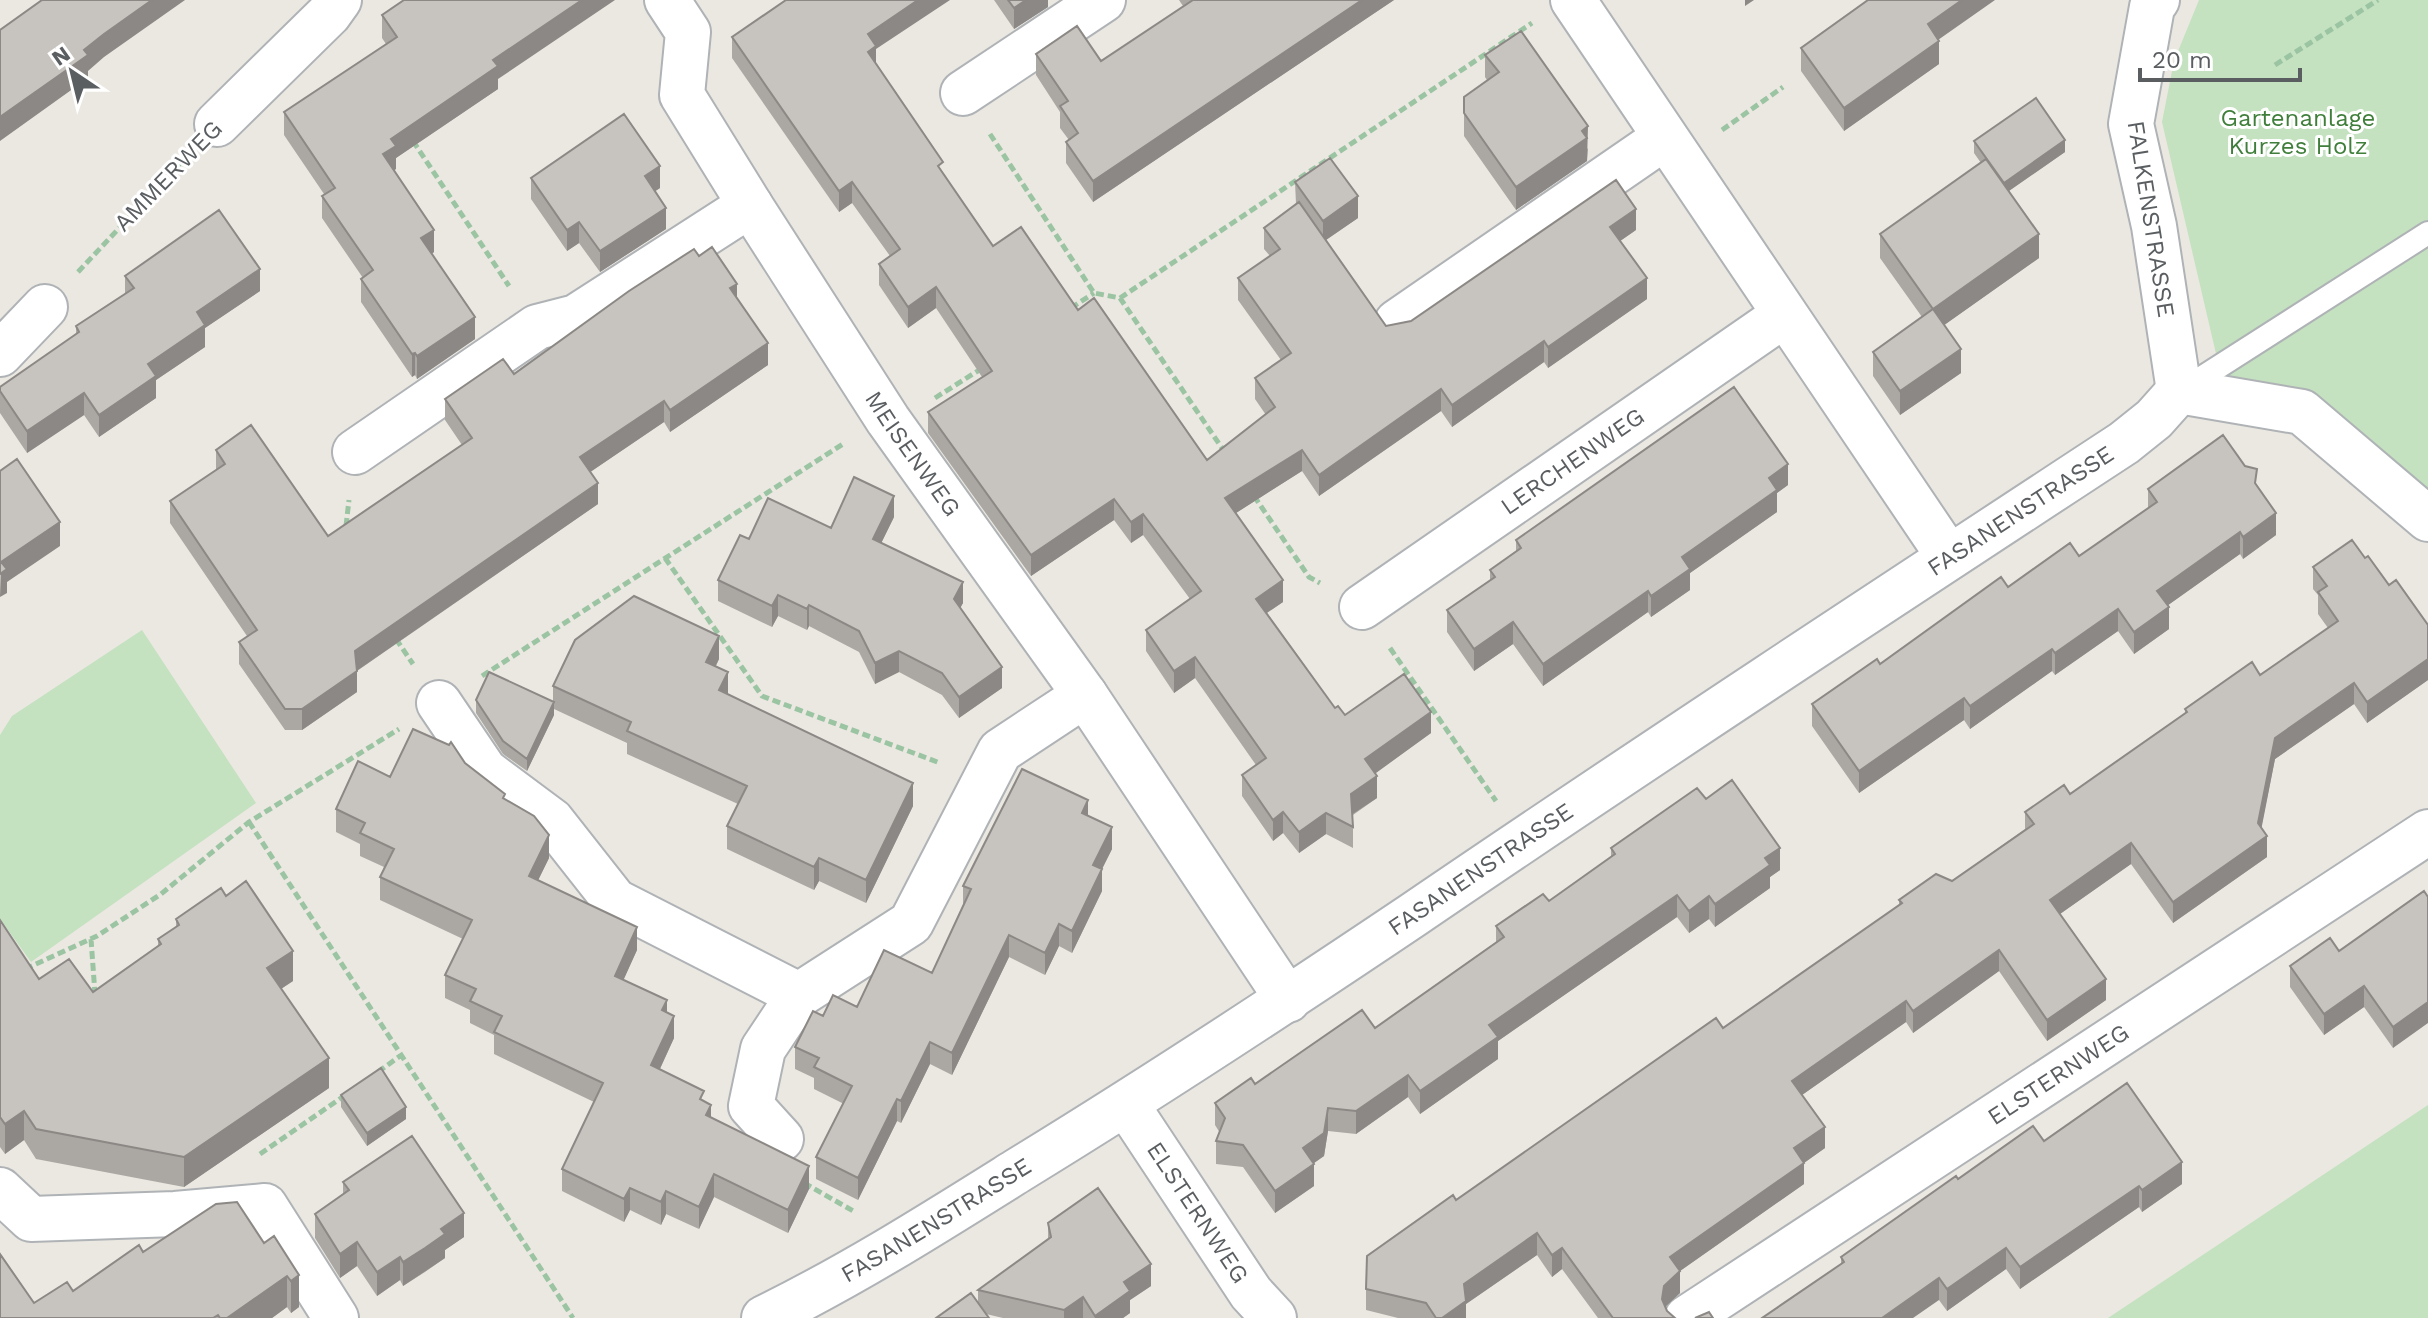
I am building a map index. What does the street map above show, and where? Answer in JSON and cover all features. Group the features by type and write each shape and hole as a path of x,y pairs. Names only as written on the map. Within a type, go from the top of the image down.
{"street":[{"name":"AMMERWEG","path":"217,124 329,14 339,0"},
{"name":"MEISENWEG","path":"667,0 688,32 682,95 750,205 888,420 1085,695 1288,1000"},
{"path":"963,93 1103,0"},
{"name":"FALKENSTRASSE","path":"2152,2 2131,124 2154,226 2179,391"},
{"path":"1556,9 1671,149 1949,557"},
{"path":"1397,322 1671,149"},
{"path":"355,452 537,327 576,317 750,205"},
{"path":"0,354 45,307"},
{"name":"LERCHENWEG","path":"1362,607 1784,315"},
{"path":"2179,391 2302,412 2428,519"},
{"name":"FASANENSTRASSE","path":"764,1318 813,1294 905,1240 1288,1000 1523,840 2124,443 2154,419 2179,391"},
{"path":"781,1139 751,1106 763,1049 799,995 911,923 1000,751 1085,695"},
{"path":"439,703 485,771 552,821 615,901 799,995"},
{"name":"ELSTERNWEG","path":"1687,1318 2428,832"},
{"name":"ELSTERNWEG","path":"1126,1104 1251,1293 1274,1318"},
{"path":"15,1204 175,1214 265,1206 336,1318"}],"lane":[{"path":"2179,391 2428,233"}],"path":[{"path":"2275,65 2378,0"},
{"path":"1069,309 1094,293 1120,298 1556,9"},
{"path":"1671,149 1783,87"},
{"path":"963,93 1094,293"},
{"name":"AMMERWEG","path":"45,307 217,124"},
{"path":"406,130 537,327"},
{"path":"1120,298 1232,463"},
{"path":"18,974 91,939 161,894 249,822 844,443 946,392 996,359"},
{"path":"346,529 355,452"},
{"path":"1249,488 1309,577 1362,607 1523,840"},
{"path":"665,558 762,696 984,780"},
{"path":"392,633 439,703"},
{"path":"249,822 573,1318"},
{"path":"91,939 95,1001"},
{"path":"20,958 27,968"},
{"path":"375,1074 400,1056"},
{"path":"250,1161 350,1091"},
{"path":"781,1139 772,1165 905,1240"}],"green space":[{"name":"Gartenanlage Kurzes Holz","path":"2199,0 2428,0 2428,500 2224,388 2162,122 2174,61"},
{"path":"142,630 256,803 31,962 0,919 0,735 12,716"},
{"path":"2428,1105 2428,1318 2108,1318"}],"building":[{"path":"42,0 152,0 84,50 88,55 0,117 0,30"},
{"path":"404,0 582,0 493,60 498,66 391,139 396,146 383,154 434,230 421,238 475,317 417,356 412,354 361,279 373,270 322,196 335,188 284,112 397,37 382,15"},
{"path":"786,0 918,0 868,34 876,46 868,52 943,162 938,166 993,246 1021,227 1078,310 1094,298 1207,460 1275,407 1255,378 1291,353 1238,278 1280,249 1264,228 1299,202 1386,326 1411,321 1616,180 1636,209 1610,227 1647,278 1548,347 1544,341 1452,405 1441,389 1319,475 1302,450 1225,498 1283,580 1256,599 1335,708 1338,706 1345,715 1404,674 1431,712 1365,759 1377,776 1351,794 1353,827 1326,813 1299,832 1283,812 1273,820 1242,775 1266,758 1195,657 1174,671 1146,630 1201,591 1143,514 1131,522 1114,499 1031,555 928,412 992,371 936,287 908,307 879,264 900,249 852,182 839,191 732,37"},
{"path":"1008,0 1026,0 1014,8"},
{"path":"1193,0 1362,0 1093,181 1066,142 1078,133 1060,106 1068,101 1036,54 1077,26 1101,61"},
{"path":"1868,0 1962,0 1928,24 1939,41 1844,108 1801,48"},
{"path":"1521,31 1588,126 1582,131 1587,138 1516,187 1464,113 1464,97 1499,72 1485,55"},
{"path":"2036,98 2065,140 2004,183 1974,141"},
{"path":"624,114 660,166 645,176 666,208 600,251 579,222 567,230 531,178"},
{"path":"1330,158 1358,196 1323,221 1295,182"},
{"path":"1986,159 2039,234 1933,309 1880,234"},
{"path":"219,210 260,269 197,312 205,325 148,364 156,376 99,415 84,393 27,431 0,387 79,332 76,326 134,288 125,276"},
{"path":"712,247 737,284 730,288 768,343 670,410 664,401 580,457 598,483 355,651 357,671 302,709 285,709 239,642 257,630 170,501 225,464 216,450 251,425 328,536 472,438 445,399 503,359 514,374 629,291 694,249 699,256"},
{"path":"1933,309 1961,349 1900,391 1873,352"},
{"path":"1734,387 1788,464 1769,478 1777,490 1682,557 1690,569 1651,596 1648,591 1543,664 1513,622 1474,649 1447,610 1495,577 1490,570 1521,548 1516,540"},
{"path":"2223,435 2245,466 2257,469 2255,483 2276,513 2243,537 2240,532 2157,591 2169,607 2134,632 2118,609 2055,653 2052,649 1970,706 1964,698 1859,771 1812,704 1877,659 1880,664 2001,577 2008,587 2070,543 2079,556 2157,502 2148,489"},
{"path":"17,459 60,522 1,562 7,569 0,574 0,471"},
{"path":"854,477 894,496 873,539 963,582 954,599 1002,667 959,697 942,673 899,651 875,663 859,631 809,605 807,609 778,595 772,606 718,580 740,535 749,539 768,498 831,528"},
{"path":"2352,540 2389,585 2396,580 2428,625 2428,659 2367,702 2354,683 2275,738 2258,823 2267,836 2173,902 2131,843 2050,900 2106,979 2047,1020 1999,950 1913,1011 1906,1001 1792,1081 1825,1127 1794,1148 1804,1163 1670,1257 1680,1271 1664,1286 1662,1299 1667,1311 1675,1318 1613,1318 1562,1248 1552,1255 1537,1233 1464,1284 1466,1301 1442,1318 1436,1318 1426,1303 1366,1289 1367,1256 1453,1195 1456,1200 1716,1018 1723,1028 1902,903 1899,900 1936,874 1952,881 2034,824 2025,812 2064,785 2070,794 2252,662 2260,675 2338,621 2318,592 2327,586 2313,567"},
{"path":"634,596 719,636 706,662 728,672 719,690 913,783 866,880 819,858 814,867 727,826 747,786 627,731 631,722 553,686 575,640"},
{"path":"489,672 554,702 527,759 503,741 476,700"},
{"path":"413,729 449,745 451,742 465,763 505,794 503,798 534,816 549,835 529,876 637,927 615,976 667,1000 662,1010 674,1016 651,1065 704,1091 700,1099 711,1105 706,1115 809,1166 788,1210 714,1174 699,1207 666,1191 661,1202 630,1188 624,1199 562,1169 603,1083 494,1032 502,1016 470,1001 476,989 445,975 472,920 380,877 394,849 360,833 365,823 336,809 358,761 390,777"},
{"path":"1022,769 1088,800 1082,813 1112,827 1093,865 1102,869 1072,931 1059,924 1045,953 1009,935 952,1053 930,1042 901,1101 897,1099 858,1178 816,1157 852,1086 814,1067 819,1058 795,1047 813,1011 823,1016 833,995 857,1007 884,950 932,973 971,889 963,886"},
{"path":"1732,780 1780,848 1765,858 1770,865 1715,904 1709,896 1689,911 1677,895 1489,1025 1498,1037 1420,1091 1408,1075 1356,1111 1328,1108 1324,1133 1303,1148 1314,1164 1275,1191 1243,1145 1216,1141 1225,1118 1215,1103 1251,1078 1255,1084 1362,1010 1375,1028 1504,937 1496,926 1543,894 1549,901 1615,854 1611,848 1697,788 1706,799"},
{"path":"246,881 293,951 267,968 329,1058 184,1157 36,1129 24,1111 5,1124 0,1117 0,920 39,979 69,959 93,992 161,944 158,939 179,925 176,919 221,888 226,896"},
{"path":"2424,891 2428,897 2428,1002 2393,1027 2364,986 2324,1014 2290,966 2330,938 2339,951"},
{"path":"381,1068 406,1107 367,1133 341,1095"},
{"path":"2127,1083 2182,1162 2142,1190 2139,1186 2020,1267 2006,1248 1947,1289 1939,1278 1882,1318 1762,1318 1844,1262 1841,1257 2033,1126 2044,1141"},
{"path":"412,1136 464,1213 441,1229 445,1234 425,1248 403,1262 400,1257 377,1272 357,1242 340,1254 315,1214 349,1190 343,1182"},
{"path":"1098,1188 1151,1264 1124,1282 1130,1291 1095,1316 1083,1297 1064,1310 978,1290 1051,1237 1048,1223"},
{"path":"237,1202 264,1243 274,1236 299,1275 291,1281 287,1276 227,1318 218,1315 213,1318 0,1318 0,1254 34,1303 67,1282 73,1291 139,1245 143,1252 216,1204"},
{"path":"971,1293 989,1318 936,1318"},
{"path":"1709,1312 1713,1318 1695,1318"}]}
